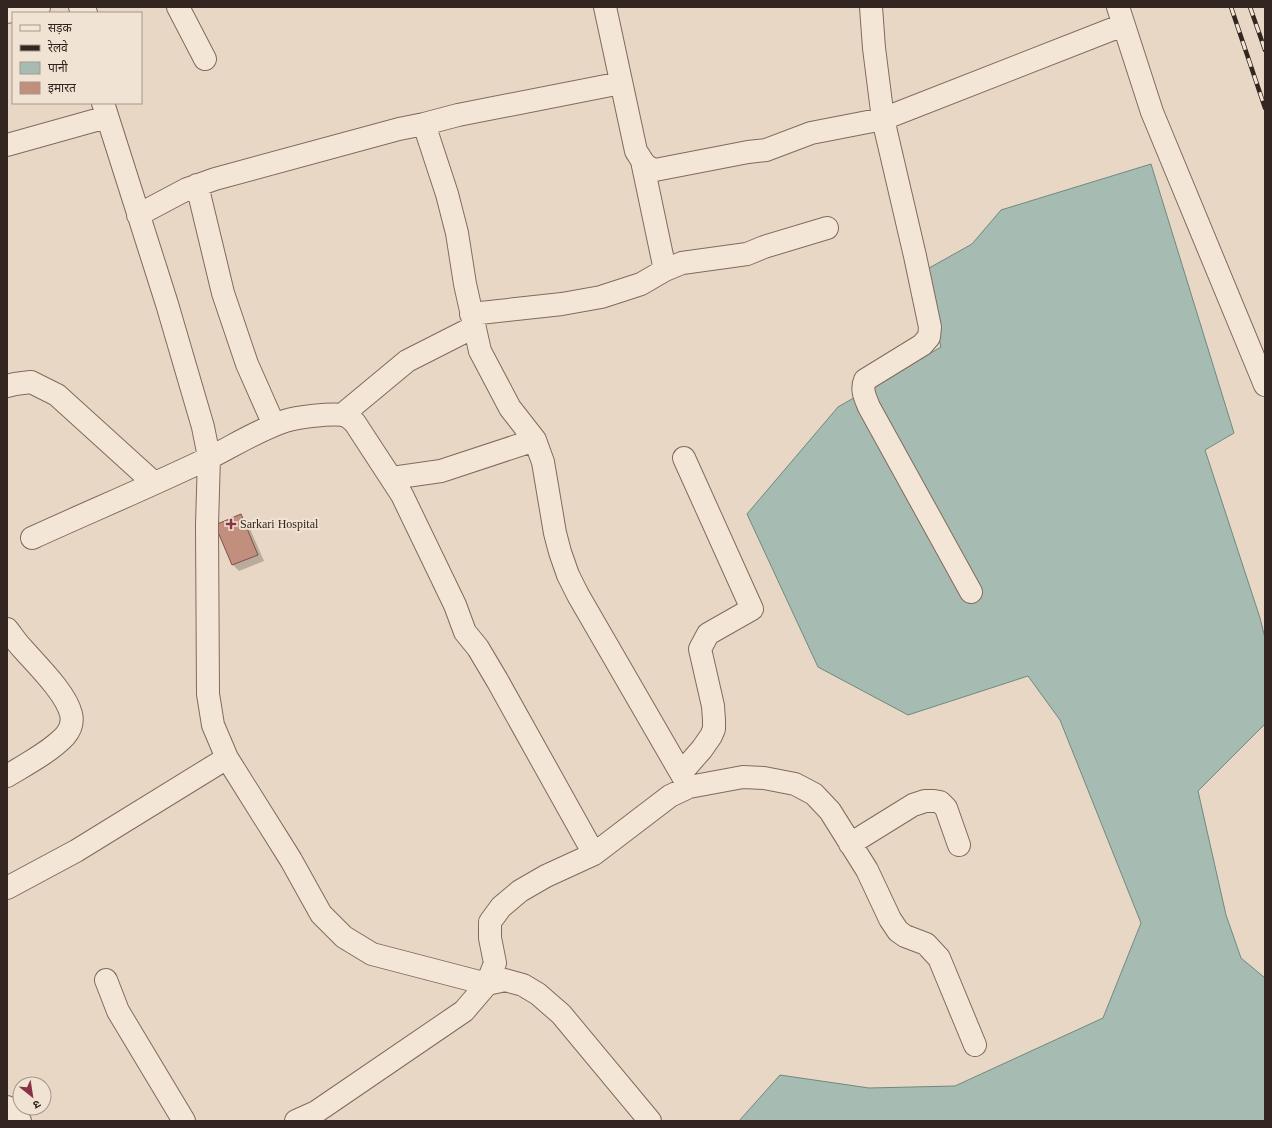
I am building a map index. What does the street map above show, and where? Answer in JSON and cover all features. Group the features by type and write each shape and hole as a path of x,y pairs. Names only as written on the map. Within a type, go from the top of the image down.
{"street":[{"path":"7,12 39,7"},
{"path":"178,7 205,59"},
{"path":"605,7 636,151 648,168 655,170 748,152 766,150 818,131 883,119 1121,16 1152,112 1265,385"},
{"path":"871,7 874,48 883,119 930,327 929,337 922,345 865,380 863,394 971,592"},
{"path":"138,215 197,185 290,158 458,115 621,83"},
{"path":"7,145 105,110 167,304 201,420 209,458 207,525 208,694 213,725 227,758 291,860 321,914 344,937 372,954 487,984 505,980 523,985 538,994 562,1014 650,1121"},
{"path":"424,124 447,194 457,233 472,321 480,351 506,402 535,440 543,462 555,533 568,575 685,780"},
{"path":"642,161 665,270"},
{"path":"197,185 223,293 247,364 274,425"},
{"path":"342,415 408,361 472,321 601,297 641,284 665,270 682,263 747,254 764,247 827,228"},
{"path":"7,386 31,382 57,395 154,482"},
{"path":"32,538 209,458 257,432 287,420 342,415 349,417 356,423 392,478 409,509 452,598 466,632 478,648 497,680 594,854"},
{"path":"392,478 441,471 535,440"},
{"path":"296,1121 316,1112 464,1011 487,984 495,963 490,938 490,922 500,907 520,891 546,876 594,854 670,796 685,780 711,736 714,729 713,706 700,649 708,634 752,609 684,458"},
{"path":"7,629 20,647 52,683 68,706 71,715 71,726 65,736 50,749 7,776"},
{"path":"7,888 76,851 227,758"},
{"path":"685,780 743,777 764,778 781,780 795,784 814,794 830,811 867,870 890,919 898,931 905,936 926,944 939,958 975,1045"},
{"path":"850,844 913,805 925,801 934,801 940,802 946,808 960,845"},
{"path":"106,980 118,1011 184,1121"},
{"path":"7,1107 15,1112 20,1121"}],"water":[{"path":"1151,164 1234,433 1205,450 1260,618 1265,638 1265,724 1198,791 1226,915 1241,958 1265,978 1265,1121 739,1121 780,1075 869,1088 955,1086 1103,1018 1141,923 1060,720 1028,676 908,715 818,667 747,514 838,407 941,347 922,272 972,244 1001,210"}],"building":[{"path":"241,514 258,555 232,565 215,525"}],"railway":[{"path":"1231,7 1265,108"},
{"path":"1250,7 1265,50"}],"place":[{"name":"Sarkari Hospital","path":"231,524"}]}
